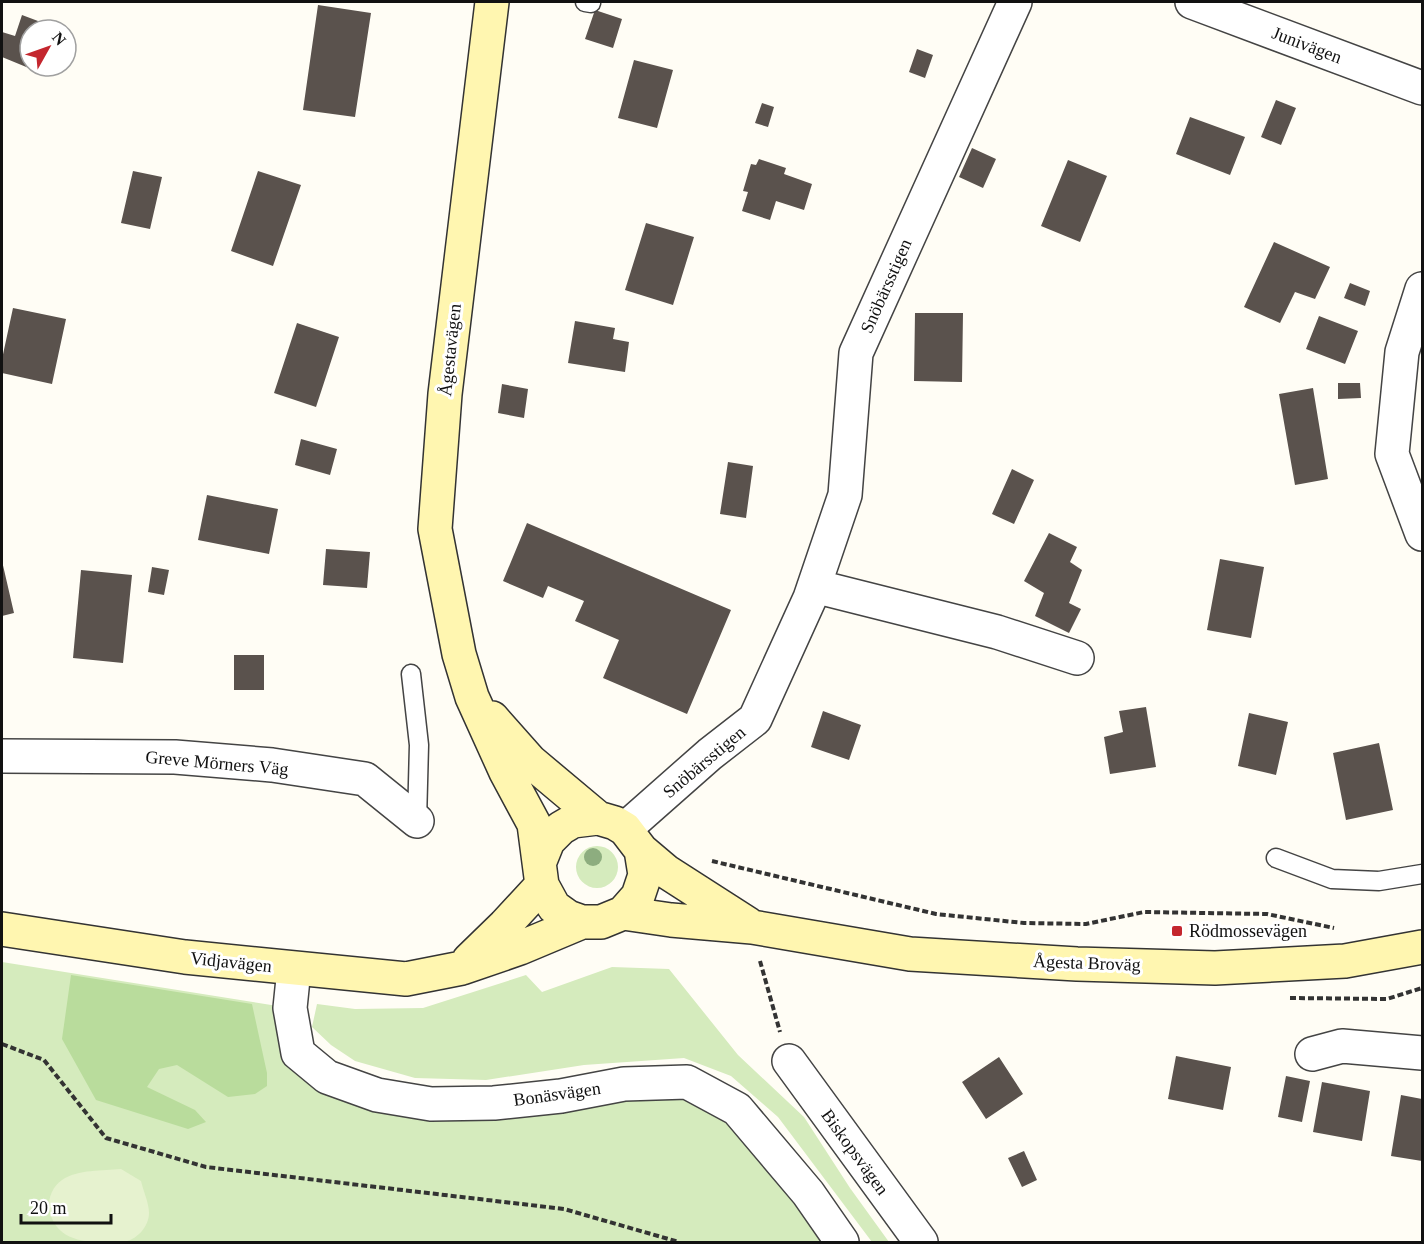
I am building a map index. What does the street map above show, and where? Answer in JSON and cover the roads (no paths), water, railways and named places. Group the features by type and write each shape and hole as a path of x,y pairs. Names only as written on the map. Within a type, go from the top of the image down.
{"main road":[{"name":"Ågestavägen","path":"492,2 445,394 435,529 459,654 472,697 506,772 534,824 541,873"},
{"name":"Ågestavägen","path":"472,697 530,761 621,832"},
{"path":"462,968 506,925 541,873 548,841 561,828 573,821 621,832 645,875 638,896 623,913 601,922 582,922 568,917 554,907 541,873"},
{"name":"Ågesta Broväg","path":"621,832 667,872 755,939"},
{"name":"Ågesta Broväg","path":"623,913 671,920 755,939 910,954 1077,964 1203,968 1345,961 1422,947"},
{"name":"Vidjavägen","path":"2,930 185,957 406,979 462,968 520,948 582,922"}],"street":[{"name":"Snöbärsstigen","path":"621,832 710,754 755,719 814,586 845,495 856,353 1016,2"},
{"name":"Junivägen","path":"1192,2 1422,88"},
{"path":"1422,289 1402,352 1392,454 1422,534"},
{"path":"814,586 997,632 1077,658"},
{"name":"Greve Mörners Väg","path":"2,756 175,756 272,765 365,779 417,821"},
{"name":"Bonäsvägen","path":"294,969 290,1008 298,1053 327,1077 377,1095 431,1104 494,1103 561,1096 624,1084 687,1082 737,1109 808,1193 842,1242"},
{"path":"1312,1054 1342,1046 1422,1053"},
{"name":"Biskopsvägen","path":"789,1061 921,1242"}],"lane":[{"path":"411,674 419,745 417,821"},
{"path":"1276,858 1332,879 1379,881 1422,874"}],"place":[{"name":"Rödmossevägen","path":"1177,931"}]}
